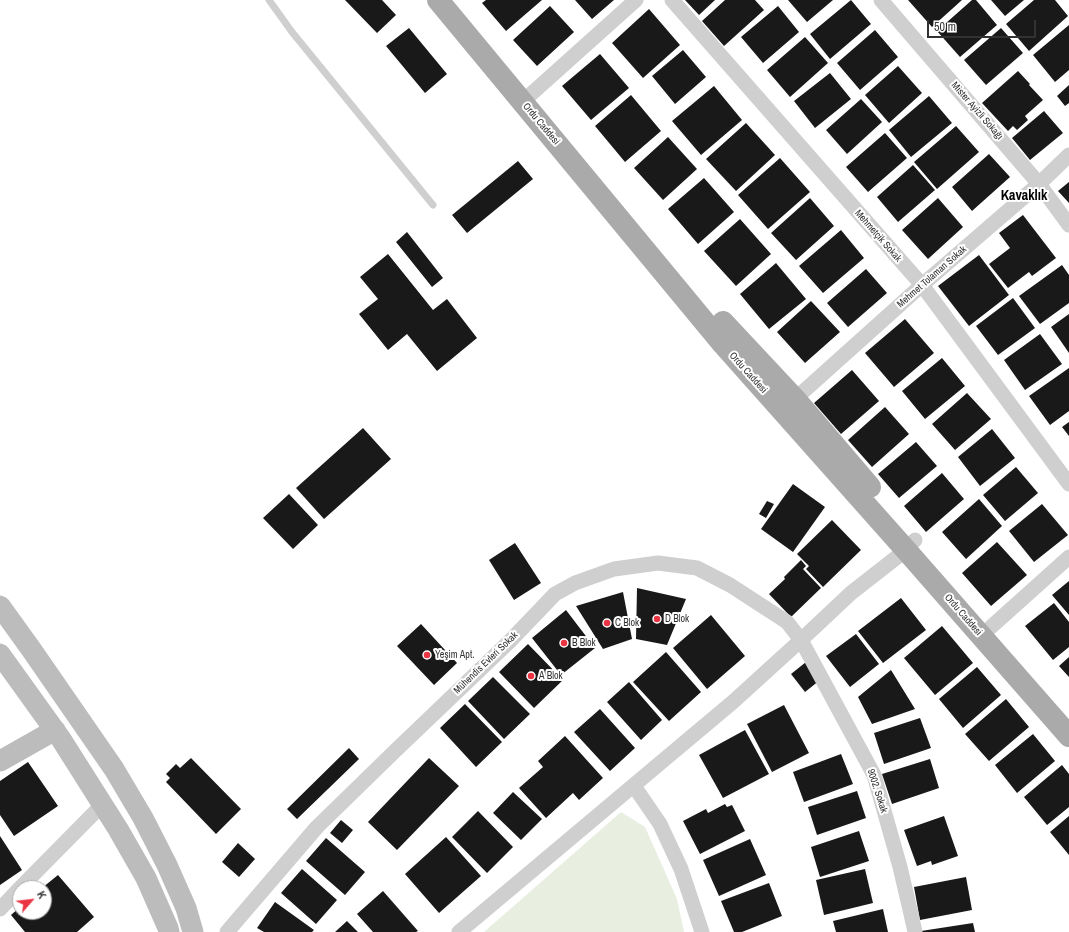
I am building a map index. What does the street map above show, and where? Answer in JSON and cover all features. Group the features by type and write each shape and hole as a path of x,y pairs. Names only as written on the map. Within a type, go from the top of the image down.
{"main road":[{"name":"Ordu Caddesi","path":"438,0 722,343 911,545 991,627 1069,719"},
{"name":"Ordu Caddesi","path":"450,0 728,328 795,399 911,545 1069,736"},
{"path":"0,606 114,769 167,865 186,908 193,932"},
{"path":"0,654 54,730 118,829 146,878 169,932"},
{"path":"0,761 54,730"}],"street":[{"path":"530,95 636,0"},
{"name":"Mehmetçik Sokak","path":"672,0 922,285 1069,484"},
{"name":"Mister Ayizli Sokağı","path":"881,0 1040,184 1069,225"},
{"name":"Mehmet Tolaman Sokak","path":"795,399 922,285 1040,184 1069,155"},
{"path":"459,932 734,701 851,593 911,545"},
{"path":"991,627 1069,557"},
{"name":"Mühendis Evleri Sokak","path":"227,932 317,827 510,641 555,594 575,583 614,569 658,562 697,568 730,585 787,622 801,640"},
{"name":"9002. Sokak","path":"801,640 874,775 900,867 915,932"},
{"path":"634,786 660,824 681,869 702,932"},
{"path":"28,880 102,805"},
{"path":"0,909 12,896"}],"lane":[{"path":"269,0 292,32 432,205"}],"shaded area":[{"path":"621,812 645,827 677,899 684,932 484,932"}],"building":[{"path":"345,0 382,0 396,15 377,33"},
{"path":"486,0 542,0 506,31 482,3"},
{"path":"575,0 614,0 592,19"},
{"path":"685,0 715,0 699,15"},
{"path":"725,0 755,0 764,10 724,46 702,21"},
{"path":"788,0 833,0 807,22"},
{"path":"851,0 871,24 830,59 810,34"},
{"path":"908,0 962,0 932,27"},
{"path":"972,0 976,0 997,25 960,57 937,31"},
{"path":"991,0 1024,0 1005,16"},
{"path":"1034,0 1055,0 1068,16 1029,51 1006,24"},
{"path":"550,6 574,32 537,66 513,40"},
{"path":"778,6 799,32 763,63 741,37"},
{"path":"649,9 680,45 643,78 612,43"},
{"path":"1069,25 1069,70 1055,82 1033,55"},
{"path":"409,28 447,74 425,93 386,46"},
{"path":"1001,28 1023,53 986,85 964,60"},
{"path":"875,30 898,57 860,90 837,63"},
{"path":"805,37 828,63 790,97 767,70"},
{"path":"683,50 706,77 675,104 652,76"},
{"path":"600,54 629,88 591,120 562,86"},
{"path":"898,66 922,93 889,123 865,95"},
{"path":"1018,71 1043,100 1025,116 1028,120 1017,130 1013,126 1008,131 982,103"},
{"path":"830,73 851,99 815,128 794,101"},
{"path":"1069,85 1069,103 1065,106 1057,96"},
{"path":"714,86 742,120 701,155 672,121"},
{"path":"631,95 661,131 625,162 595,126"},
{"path":"929,96 952,123 911,157 889,130"},
{"path":"861,99 882,122 847,154 826,130"},
{"path":"1044,111 1063,133 1030,160 1012,138"},
{"path":"746,123 775,155 736,191 706,159"},
{"path":"956,126 979,152 937,189 914,162"},
{"path":"885,133 907,158 868,192 846,167"},
{"path":"668,137 697,169 663,200 634,168"},
{"path":"989,154 1010,177 972,211 952,187"},
{"path":"780,158 810,192 768,229 738,195"},
{"path":"518,161 533,179 467,233 452,215"},
{"path":"913,165 935,190 898,222 877,197"},
{"path":"704,178 734,212 698,244 668,209"},
{"path":"1069,182 1069,203 1058,191"},
{"path":"810,198 834,226 796,260 771,233"},
{"path":"938,198 963,227 928,259 902,230"},
{"path":"1023,215 1056,258 1032,276 1029,272 1008,288 989,264 1010,248 999,233"},
{"path":"740,219 771,254 736,286 704,251"},
{"path":"841,230 864,258 823,293 799,266"},
{"path":"407,232 443,278 432,287 396,242"},
{"path":"388,254 433,310 447,299 477,338 437,371 407,334 388,350 359,314 378,299 360,277"},
{"path":"979,255 1009,295 969,326 938,286"},
{"path":"776,263 806,299 769,329 740,294"},
{"path":"1062,265 1069,275 1069,303 1040,324 1019,296"},
{"path":"866,269 887,293 848,327 827,303"},
{"path":"1013,298 1035,328 998,355 976,326"},
{"path":"811,301 840,332 805,363 777,332"},
{"path":"1069,314 1069,353 1051,327"},
{"path":"905,319 934,353 894,387 865,353"},
{"path":"1040,334 1062,364 1025,390 1004,360"},
{"path":"942,358 965,386 925,419 902,391"},
{"path":"1069,368 1069,411 1050,425 1029,396"},
{"path":"852,370 879,401 841,434 814,403"},
{"path":"967,393 991,419 955,450 932,424"},
{"path":"885,407 909,434 872,467 848,440"},
{"path":"1069,422 1069,436 1062,427"},
{"path":"363,428 391,459 324,519 296,488"},
{"path":"992,429 1015,458 980,486 958,457"},
{"path":"916,442 937,466 899,498 878,474"},
{"path":"1016,467 1038,493 1005,521 983,495"},
{"path":"942,473 964,499 926,532 904,506"},
{"path":"793,484 825,507 793,552 761,529"},
{"path":"289,494 318,525 293,549 263,518"},
{"path":"979,499 1002,526 966,559 942,532"},
{"path":"767,501 774,504 766,518 759,514"},
{"path":"1042,504 1068,535 1034,562 1009,531"},
{"path":"832,520 861,550 823,587 806,569 809,566 797,554"},
{"path":"997,542 1027,575 991,606 962,573"},
{"path":"515,543 541,583 514,600 489,560"},
{"path":"801,560 806,566 803,569 821,588 791,617 769,594 785,579 784,577"},
{"path":"1069,581 1069,615 1052,595"},
{"name":"D Blok","path":"637,588 686,599 667,645 636,639"},
{"name":"C Blok","path":"623,592 632,639 603,649 576,606"},
{"path":"901,598 926,630 883,663 858,631"},
{"path":"1054,603 1069,622 1069,647 1053,660 1025,626"},
{"name":"B Blok","path":"566,610 595,648 561,675 532,638"},
{"path":"711,615 745,656 707,689 673,648"},
{"name":"Yeşim Apt.","path":"421,624 457,663 434,685 397,646"},
{"path":"942,626 973,663 935,695 904,658"},
{"path":"856,634 879,664 850,687 826,656"},
{"name":"A Blok","path":"528,644 563,680 534,708 499,672"},
{"path":"666,652 701,692 669,721 633,682"},
{"path":"1069,657 1069,677 1059,666"},
{"path":"806,662 820,680 805,692 791,674"},
{"path":"977,667 1001,695 963,728 939,699"},
{"path":"891,670 915,709 872,724 858,697"},
{"path":"493,677 530,714 504,739 468,701"},
{"path":"629,682 662,720 641,740 607,702"},
{"path":"1006,699 1029,727 989,761 965,734"},
{"path":"465,704 502,742 476,767 440,728"},
{"path":"784,705 809,753 772,772 747,724"},
{"path":"600,709 635,748 610,771 574,732"},
{"path":"920,718 931,748 884,764 874,733"},
{"path":"745,730 769,774 723,798 699,755"},
{"path":"1033,734 1055,761 1017,793 995,765"},
{"path":"565,736 603,778 579,800 573,793 546,818 519,788 543,767 538,761"},
{"path":"349,748 359,759 297,819 287,809"},
{"path":"841,754 853,784 804,802 793,772"},
{"path":"191,758 241,809 216,834 166,782 170,778 166,774 176,764 180,768"},
{"path":"429,758 459,786 397,850 368,822"},
{"path":"930,759 939,788 892,804 882,774"},
{"path":"28,762 58,806 14,836 0,815 0,781"},
{"path":"1062,765 1069,774 1069,807 1047,825 1024,797"},
{"path":"857,791 866,818 817,835 808,807"},
{"path":"513,792 542,819 521,840 493,813"},
{"path":"725,804 727,807 732,805 745,831 700,854 683,821 706,809 708,813"},
{"path":"478,811 513,847 487,873 452,837"},
{"path":"944,816 958,856 932,865 931,861 917,866 904,830"},
{"path":"1069,816 1069,855 1050,832"},
{"path":"341,820 353,830 342,843 330,833"},
{"path":"859,831 869,861 820,877 811,847"},
{"path":"0,836 22,870 0,885"},
{"path":"446,837 481,876 439,913 405,874"},
{"path":"326,838 365,872 345,895 306,861"},
{"path":"750,839 766,875 719,896 703,860"},
{"path":"238,843 255,859 239,877 222,862"},
{"path":"302,869 337,900 316,924 281,893"},
{"path":"865,869 873,903 824,915 816,880"},
{"path":"58,875 94,917 77,932 25,932 15,920 52,920 52,880"},
{"path":"966,877 972,910 920,920 914,887"},
{"path":"769,883 782,916 742,932 734,932 721,901"},
{"path":"383,891 418,931 373,932 357,914"},
{"path":"275,902 314,930 312,932 264,932 257,928"},
{"path":"883,909 888,932 836,932 833,921"},
{"path":"347,921 358,932 335,932"},
{"path":"973,923 975,932 921,931"}],"place":[{"name":"D Blok","path":"657,619"},
{"name":"C Blok","path":"607,623"},
{"name":"B Blok","path":"564,643"},
{"name":"Yeşim Apt.","path":"427,655"},
{"name":"A Blok","path":"531,676"}],"district":[{"name":"Kavaklık","path":"1024,196"}]}
